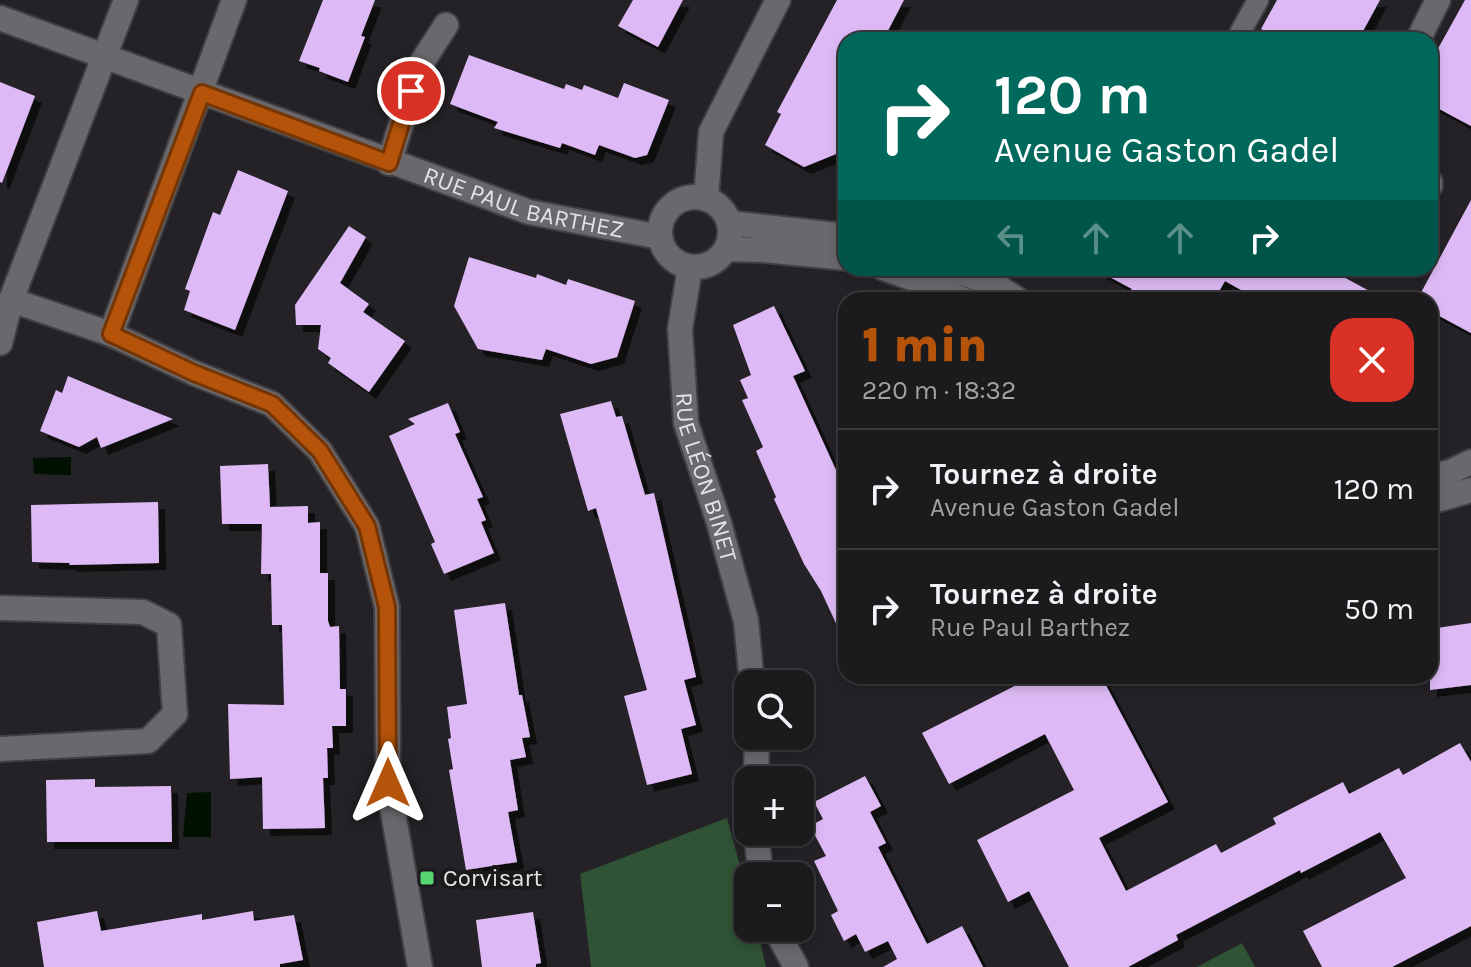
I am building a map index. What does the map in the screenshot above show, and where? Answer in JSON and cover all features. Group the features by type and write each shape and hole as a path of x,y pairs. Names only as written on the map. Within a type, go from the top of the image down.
{"street":[{"path":"0,343 11,300 126,0"},
{"path":"111,334 234,0"},
{"path":"706,199 711,132 778,0"},
{"path":"1422,32 1438,0"},
{"name":"RUE PAUL BARTHEZ","path":"0,18 529,212 660,237"},
{"name":"RUE PAUL BARTHEZ","path":"389,163 419,67 446,25"},
{"path":"683,199 706,199 724,213 729,223 726,249 710,264 690,267 670,257 660,237 660,225 673,206 683,199"},
{"path":"729,223 838,235"},
{"path":"726,249 838,257"},
{"name":"RUE LÉON BINET","path":"690,267 680,329 686,423 719,523 746,621 751,670"},
{"path":"906,276 946,292"},
{"path":"971,276 1006,292"},
{"path":"11,300 111,334 194,373 272,404 320,451 367,526 387,607 388,783 420,967"},
{"path":"1438,475 1471,462"},
{"path":"1438,500 1471,490"},
{"path":"0,608 143,612 169,625 175,714 148,741 0,749"},
{"path":"783,942 796,967"}],"lane":[{"path":"1240,32 1258,0"}],"green space":[{"path":"727,818 739,862 734,862 734,942 760,942 766,967 591,967 580,874"},
{"path":"1242,943 1255,967 1197,967"}],"shaded area":[{"path":"71,457 71,475 34,474 33,458"},
{"path":"211,792 211,837 183,837 187,793"}],"building":[{"path":"323,0 375,0 348,82 299,61"},
{"path":"633,0 683,0 658,47 618,26"},
{"path":"837,0 904,0 887,32 838,32 838,153 804,167 765,145 781,114 777,112"},
{"path":"1277,0 1380,0 1362,32 1267,32 1261,29"},
{"path":"1465,0 1471,0 1471,126 1438,108 1438,49"},
{"path":"469,55 564,89 566,84 582,90 584,85 618,98 624,83 669,100 647,155 635,158 599,145 595,155 562,143 560,148 494,128 498,122 450,104"},
{"path":"0,82 35,96 2,183 0,182"},
{"path":"238,170 288,191 235,330 184,310 190,291 185,289 213,212 220,215"},
{"path":"1471,200 1471,333 1438,315 1438,292 1421,292 1430,276 1438,276 1438,261"},
{"path":"349,226 366,237 340,283 369,304 363,312 405,341 369,392 328,363 331,358 318,349 321,325 296,325 295,305"},
{"path":"469,257 536,278 537,274 566,285 568,279 635,301 617,357 591,364 546,349 542,360 478,349 454,306"},
{"path":"1108,276 1342,276 1371,292 1245,292 1225,281 1219,292 1130,292 1132,289"},
{"path":"774,306 805,371 793,376 838,474 838,628 804,564 756,451 763,447 742,400 748,398 740,380 751,375 733,325"},
{"path":"68,376 173,419 101,448 97,437 79,447 40,431 56,390 62,393"},
{"path":"611,401 616,417 622,416 645,495 654,493 696,677 684,680 696,725 681,729 692,774 647,785 624,696 647,690 596,508 588,511 560,414"},
{"path":"448,403 460,432 455,434 483,497 477,499 486,520 481,522 494,553 444,574 431,544 435,542 389,436 415,424 408,419"},
{"path":"268,464 270,507 308,506 308,523 320,522 320,573 328,573 328,621 330,627 339,626 340,689 346,689 346,726 332,726 333,748 327,748 328,778 323,778 325,828 263,829 262,777 230,779 228,704 284,705 282,625 272,625 271,574 261,574 262,524 222,524 220,466"},
{"path":"158,502 159,563 69,565 32,562 31,505"},
{"path":"505,603 519,695 522,695 530,737 522,738 526,757 510,760 518,810 508,812 517,862 466,870 449,770 453,769 447,707 467,704 454,610"},
{"path":"1471,623 1471,685 1430,690 1430,684 1438,684 1438,628"},
{"path":"1018,684 1105,684 1168,802 1099,838 1126,891 1216,844 1221,853 1276,824 1273,818 1343,782 1349,794 1399,768 1403,775 1460,743 1471,762 1471,926 1392,967 1322,967 1303,931 1406,878 1380,832 1176,935 1178,940 1128,967 1069,967 1029,891 1008,902 977,840 1074,790 1045,734 949,784 922,733"},
{"path":"865,776 881,806 870,812 886,843 878,847 927,944 962,926 983,967 883,967 897,959 888,941 865,952 856,934 844,941 831,915 838,911 814,861 826,856 814,834 814,824 823,819 814,802"},
{"path":"95,779 95,787 171,786 172,842 47,842 46,780"},
{"path":"97,911 101,931 202,914 202,920 253,911 254,921 294,915 303,960 280,964 280,967 44,967 37,922"},
{"path":"533,912 541,963 536,967 482,967 476,920"}],"place":[{"name":"Corvisart","path":"427,878"}],"route":[{"path":"388,783 387,607 367,526 320,451 272,404 194,373 111,334 202,93 389,163 411,91"}]}
